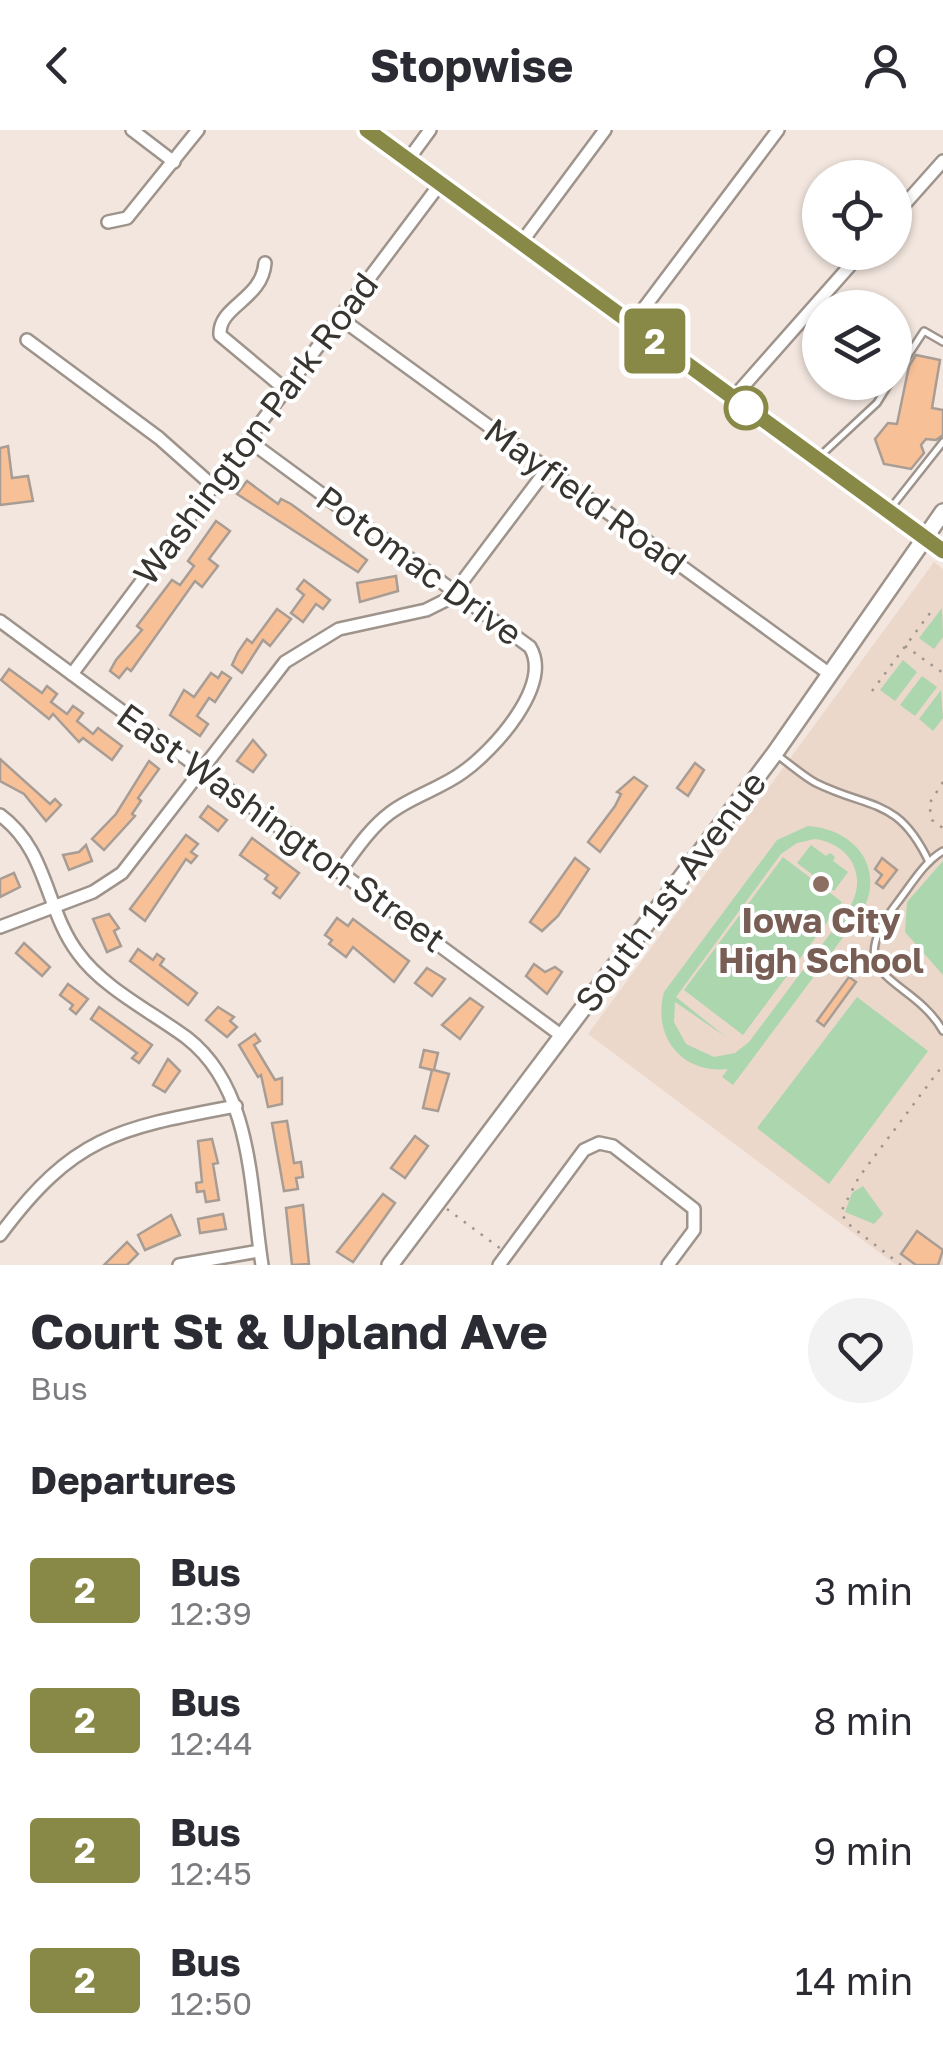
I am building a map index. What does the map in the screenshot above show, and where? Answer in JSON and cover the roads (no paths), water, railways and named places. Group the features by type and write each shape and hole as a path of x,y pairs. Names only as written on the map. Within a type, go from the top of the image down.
{"main road":[{"path":"367,130 943,552"},
{"name":"South 1st Avenue","path":"390,1265 775,753 943,512"}],"street":[{"path":"132,130 174,162"},
{"path":"108,222 127,218 198,130"},
{"path":"408,160 430,130"},
{"path":"521,243 605,130"},
{"path":"632,324 778,130"},
{"path":"912,196 943,161"},
{"name":"Washington Park Road","path":"72,674 440,184"},
{"path":"265,264 260,284 224,318 220,335 286,390"},
{"path":"733,398 846,270"},
{"name":"Mayfield Road","path":"340,318 830,674"},
{"path":"27,340 158,438 213,486"},
{"name":"Potomac Drive","path":"248,440 530,647 537,662 536,682 477,761 390,813 340,872"},
{"path":"0,927 93,892 122,873 270,677 301,648 339,630 426,610 456,593 547,470"},
{"name":"East Washington Street","path":"0,621 562,1036"},
{"path":"0,814 29,843 84,961 204,1052 225,1081 236,1106 262,1265"},
{"path":"0,1234 51,1174 91,1144 138,1124 236,1106"},
{"path":"499,1265 584,1150 606,1143 694,1208 694,1230 668,1265"},
{"path":"179,1265 259,1251"}],"lane":[{"path":"912,349 924,331 943,342"},
{"path":"817,460 880,400"},
{"path":"888,511 943,442"},
{"path":"775,753 816,782 882,804 918,839 928,862"},
{"path":"943,851 928,862 876,930 872,950 879,971 934,1015 943,1031"}],"place":[{"name":"Iowa City High School","path":"821,884"}]}
